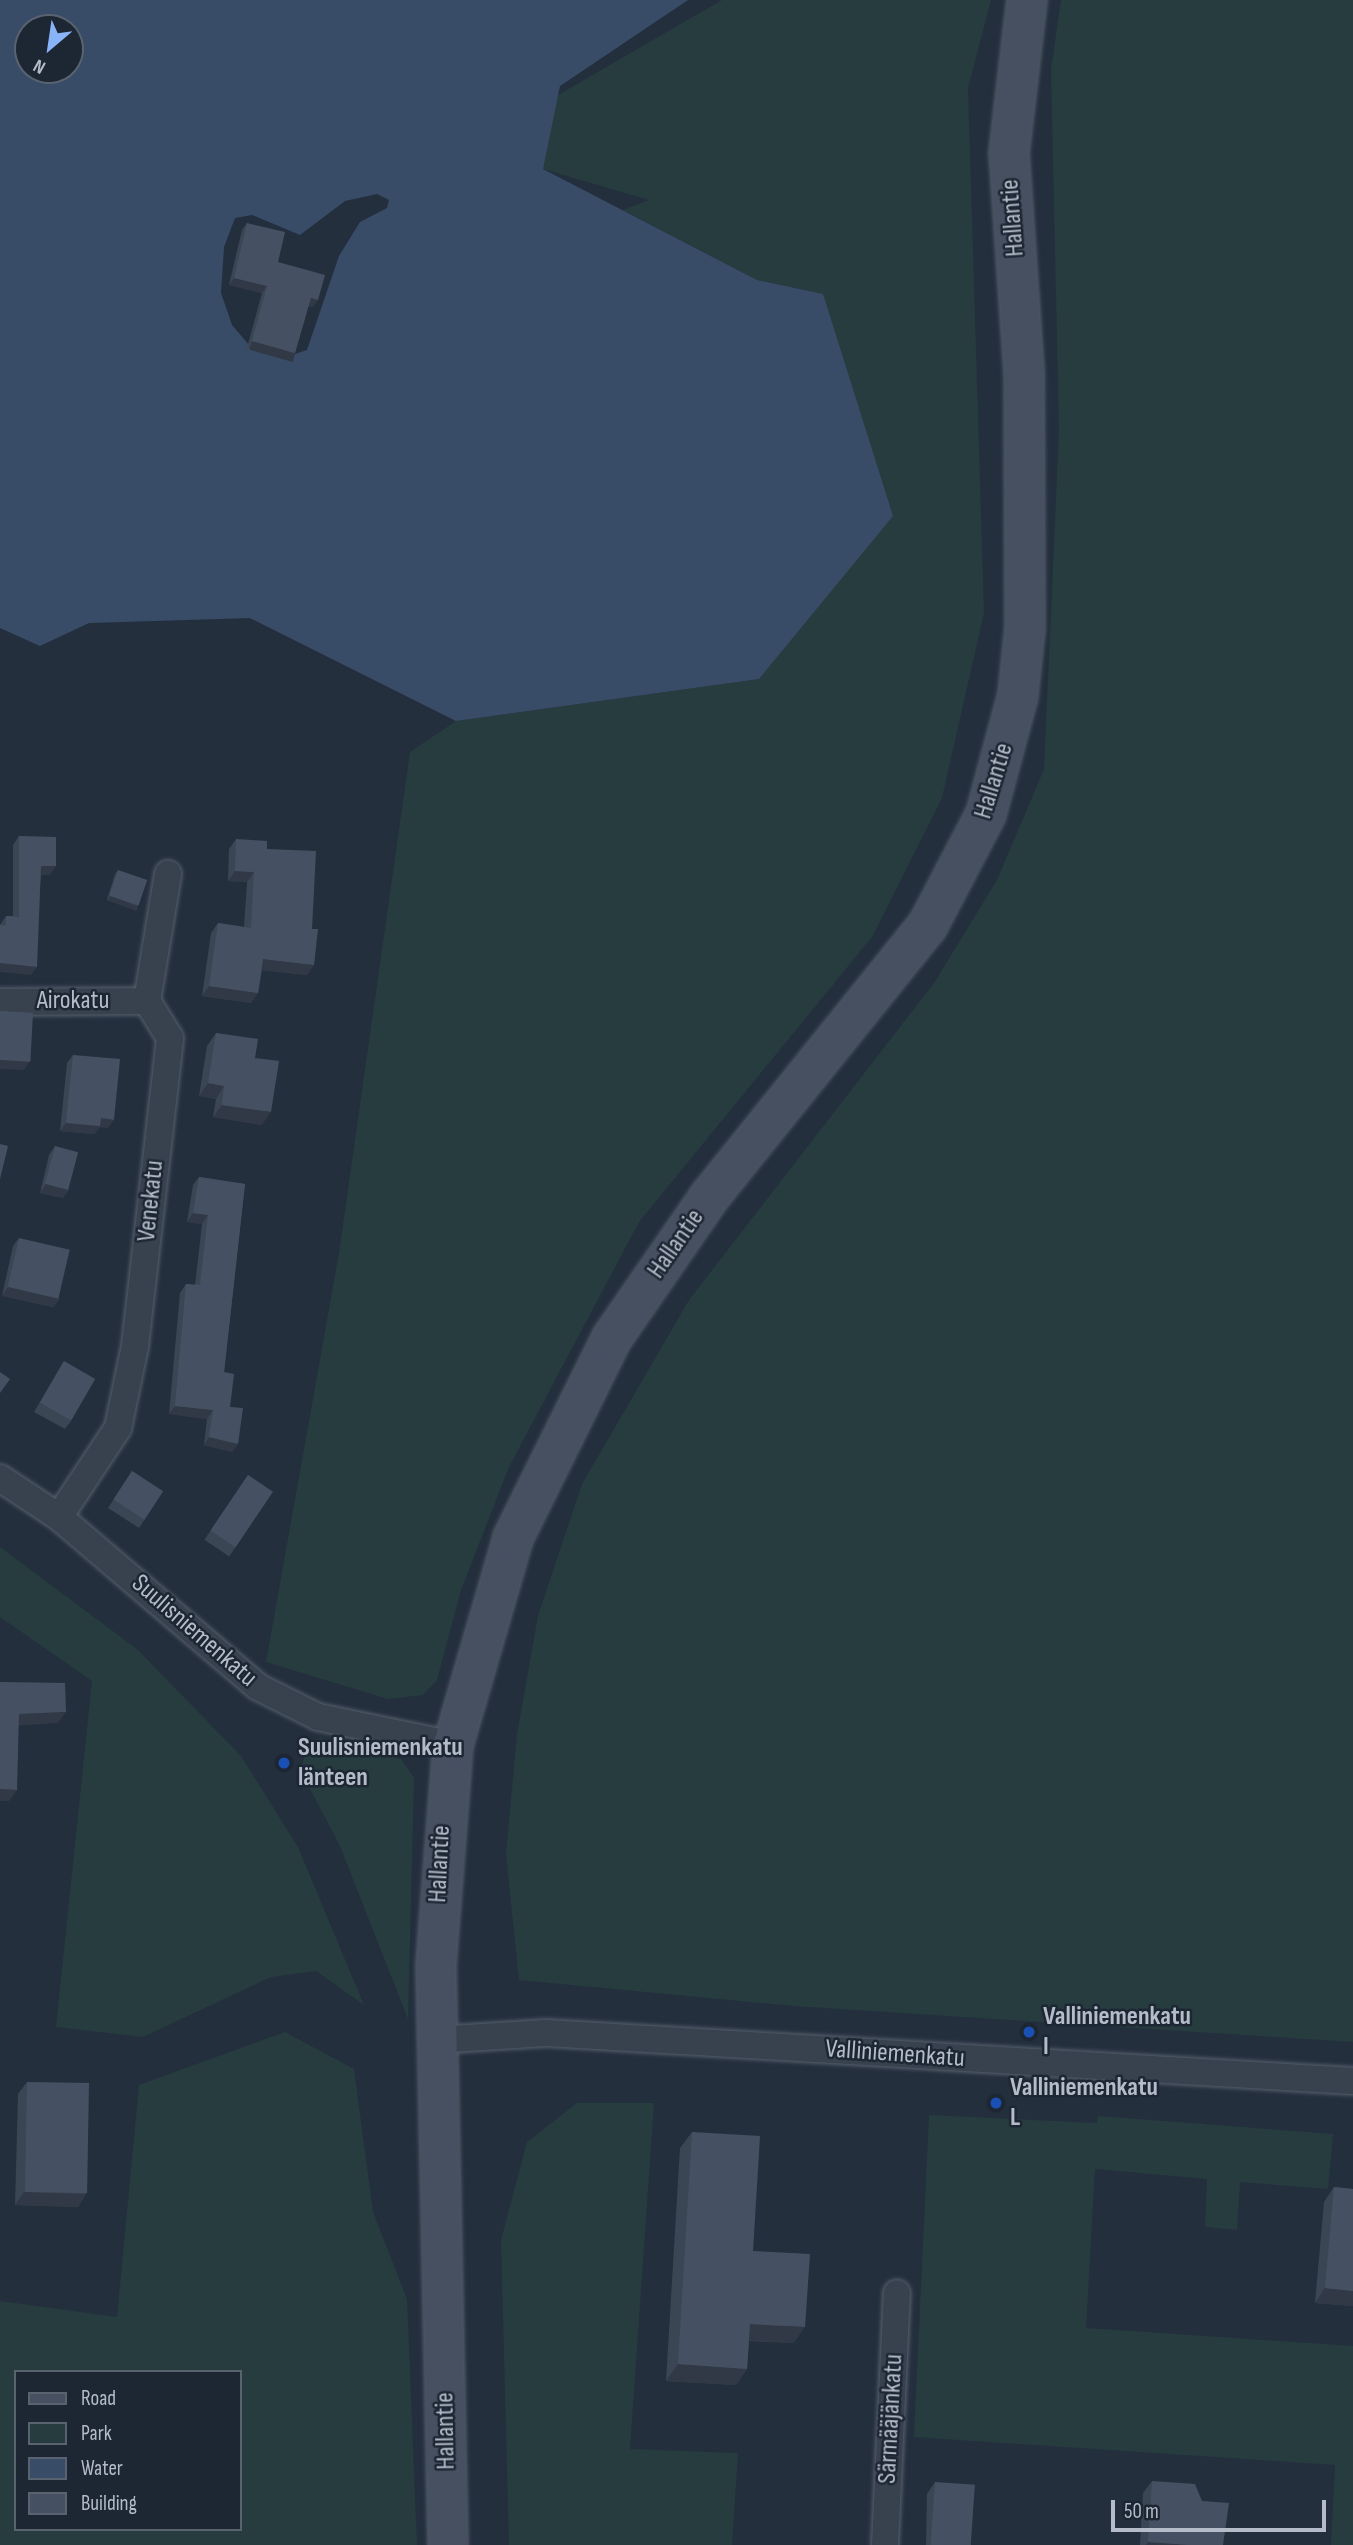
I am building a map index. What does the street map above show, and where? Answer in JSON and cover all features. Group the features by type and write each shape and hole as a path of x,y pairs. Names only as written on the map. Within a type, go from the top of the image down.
{"street":[{"name":"Hallantie","path":"448,2545 436,2040 440,1851 453,1745 513,1538 612,1338 710,1196 928,925 986,814 1018,695 1025,628 1024,372 1009,153 1027,0"},
{"path":"147,1001 168,874"},
{"name":"Airokatu","path":"0,1002 147,1001"},
{"name":"Venekatu","path":"59,1517 118,1427 135,1346 170,1038 147,1001"},
{"name":"Suulisniemenkatu","path":"0,1478 59,1517 257,1687 318,1717 453,1745"},
{"name":"Valliniemenkatu","path":"436,2040 546,2033 1353,2081"},
{"name":"Särmääjänkatu","path":"885,2545 897,2293"}],"green space":[{"path":"722,0 991,0 968,88 984,613 942,798 872,937 639,1222 509,1467 461,1590 437,1680 423,1695 388,1699 266,1662 339,1253 410,752 456,721 759,679 823,294 757,280 623,210 649,200 543,169 527,113"},
{"path":"1061,0 1353,0 1353,2042 794,2006 519,1980 506,1854 517,1734 538,1616 582,1484 689,1300 934,983 997,880 1044,769 1059,430 1051,70"},
{"path":"0,1547 138,1650 241,1756 298,1847 364,2005 316,1971 271,1977 143,2037 56,2027 92,1681 0,1617"},
{"path":"321,1738 401,1759 414,1778 408,2019 340,1846 300,1770 310,1741"},
{"path":"285,2032 354,2069 373,2212 407,2299 417,2545 0,2545 0,2301 117,2317 139,2085"},
{"path":"577,2103 654,2103 630,2449 738,2453 732,2545 509,2545 501,2240 527,2142"},
{"path":"929,2115 1097,2123 1098,2116 1333,2134 1328,2189 1240,2182 1237,2230 1205,2227 1207,2179 1095,2169 1086,2328 1353,2346 1353,2545 1331,2545 1335,2465 914,2437"}],"water":[{"path":"0,0 688,0 560,86 543,169 757,280 823,294 893,516 759,679 456,721 250,618 89,623 40,646 0,628","holes":["377,194 389,200 387,208 360,222 339,256 307,350 283,358 249,345 232,325 221,293 224,247 235,218 252,215 300,235 345,201"]}],"building":[{"path":"247,223 285,232 278,262 325,275 318,300 311,298 295,353 252,341 267,286 234,278"},
{"path":"19,836 56,837 56,866 41,866 37,967 0,963 0,925 6,926 6,916 19,917"},
{"path":"236,839 267,841 267,849 316,851 312,929 318,929 314,965 263,959 258,993 209,986 218,923 251,928 254,872 235,871"},
{"path":"118,870 147,880 139,906 109,896"},
{"path":"0,1011 33,1013 30,1062 0,1060"},
{"path":"216,1033 258,1039 255,1058 279,1061 271,1112 222,1105 224,1086 208,1083"},
{"path":"73,1055 120,1059 114,1120 101,1118 100,1126 66,1123"},
{"path":"0,1144 8,1146 0,1179"},
{"path":"55,1146 78,1152 68,1190 45,1184"},
{"path":"199,1177 245,1184 224,1372 234,1374 230,1407 243,1408 238,1444 209,1437 213,1410 175,1406 186,1284 200,1285 208,1215 193,1213"},
{"path":"19,1238 70,1250 58,1298 8,1287"},
{"path":"64,1361 95,1379 71,1421 40,1403"},
{"path":"0,1372 10,1379 0,1393"},
{"path":"132,1471 163,1491 145,1520 113,1500"},
{"path":"248,1475 273,1492 235,1547 211,1531"},
{"path":"0,1682 65,1683 66,1712 19,1714 17,1790 0,1789"},
{"path":"27,2082 89,2083 87,2193 25,2192"},
{"path":"692,2132 760,2136 753,2251 810,2254 805,2327 750,2324 747,2369 678,2364"},
{"path":"1334,2187 1353,2189 1353,2291 1325,2288"},
{"path":"1152,2481 1195,2484 1202,2501 1229,2503 1223,2545 1148,2542"},
{"path":"935,2482 975,2485 971,2545 931,2545"}],"place":[{"name":"Suulisniemenkatu länteen","path":"284,1763"},
{"name":"Valliniemenkatu I","path":"1029,2032"},
{"name":"Valliniemenkatu L","path":"996,2103"}]}
